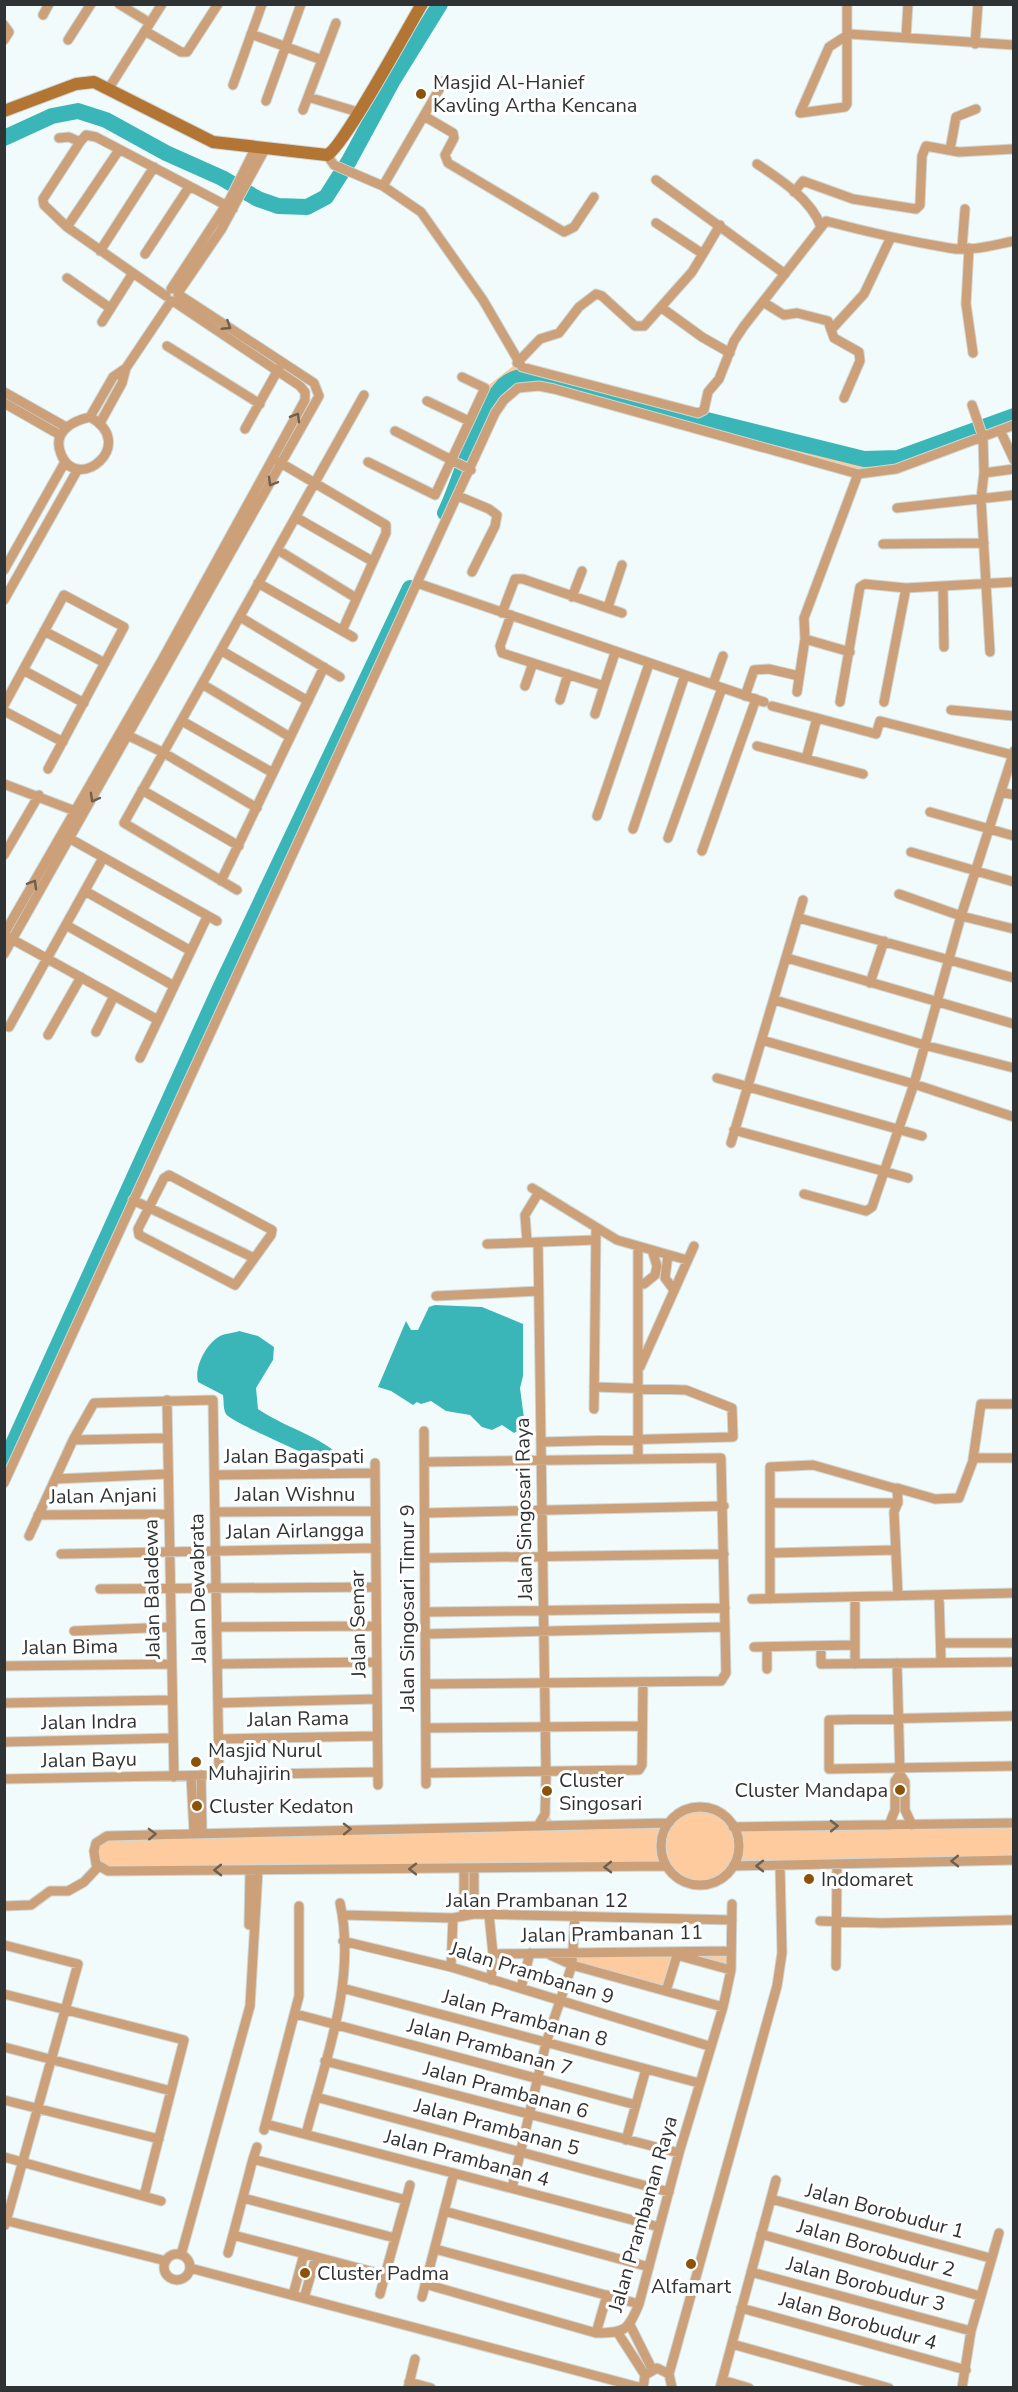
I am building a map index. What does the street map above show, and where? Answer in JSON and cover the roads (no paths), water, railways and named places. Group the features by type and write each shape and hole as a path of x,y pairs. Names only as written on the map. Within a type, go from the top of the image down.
{"street":[{"path":"43,15 49,4"},
{"path":"68,40 91,4"},
{"path":"119,4 181,52 187,52 218,4"},
{"path":"109,88 162,4"},
{"path":"233,85 262,4"},
{"path":"266,101 301,4"},
{"path":"331,160 422,4"},
{"path":"848,4 849,34 845,107 800,113 829,48 849,34 1014,45"},
{"path":"906,37 908,4"},
{"path":"975,44 978,4"},
{"path":"303,110 336,23"},
{"path":"4,25 9,32 4,40"},
{"path":"251,34 322,60"},
{"path":"383,186 444,81"},
{"path":"4,111 76,84 94,82 200,138 331,160 350,173 383,186 422,212 483,300 517,363 527,369 858,474 896,469 981,435 1014,425"},
{"path":"308,97 358,112"},
{"path":"950,150 957,117 976,109"},
{"path":"424,116 454,135 446,155 448,163 564,232 574,226 594,197"},
{"path":"4,954 7,936 66,837 207,587 282,463 318,399 319,390 314,383 280,367 173,296 133,273 68,227 42,202 84,136 89,135 189,187 232,203"},
{"path":"59,138 69,137 80,142"},
{"path":"794,192 803,181 853,199 916,209 920,205 925,148 959,152 1014,149"},
{"path":"100,423 122,383 126,368 232,203 260,149"},
{"path":"68,227 120,150"},
{"path":"757,164 794,192 816,215 821,227"},
{"path":"100,250 154,167"},
{"path":"656,180 785,274"},
{"path":"145,254 189,187"},
{"path":"965,209 966,304 973,353"},
{"path":"700,422 708,392 719,379 739,334 826,221 916,243 965,248 1014,241"},
{"path":"656,223 703,254"},
{"path":"517,363 540,339 559,333 579,307 596,294 602,296 638,328 644,326 692,272 720,225"},
{"path":"831,330 864,294 891,237"},
{"path":"102,322 133,273"},
{"path":"67,278 110,308"},
{"path":"763,302 784,315 797,313 828,321 836,340 860,355 859,365 844,398"},
{"path":"662,308 730,353"},
{"path":"167,346 260,404"},
{"path":"280,367 305,392"},
{"path":"245,429 280,367"},
{"path":"90,417 113,377 126,368"},
{"path":"368,462 435,495 453,461 485,388 462,377"},
{"path":"207,587 304,403 305,392 314,383"},
{"path":"4,1483 495,413 504,400 518,388 529,386 554,389 700,422"},
{"path":"4,392 63,431"},
{"path":"237,890 124,825 364,395"},
{"path":"427,401 469,421"},
{"path":"4,403 63,431"},
{"path":"972,405 981,435 984,473 981,499 988,583 990,652"},
{"path":"90,417 100,423 107,437 108,449 104,460 94,467 78,469 65,462 59,447 63,431 75,420 90,417"},
{"path":"1000,430 1014,460"},
{"path":"395,431 469,469"},
{"path":"273,459 385,523 386,533 342,631"},
{"path":"4,570 65,462"},
{"path":"4,600 78,469"},
{"path":"984,473 1014,469"},
{"path":"796,692 806,639 804,618 858,474"},
{"path":"897,508 1014,495"},
{"path":"458,496 489,509 497,515 495,526 472,572"},
{"path":"297,518 372,561"},
{"path":"883,544 984,543"},
{"path":"278,550 356,598"},
{"path":"608,607 622,565"},
{"path":"572,597 582,571"},
{"path":"604,686 499,650 506,614 515,579 523,579 622,613"},
{"path":"840,702 861,586 906,588 1014,582"},
{"path":"258,583 353,637"},
{"path":"417,583 615,653 817,718 876,734 880,720 1013,753 977,872 961,916 914,1084 868,1211 804,1194"},
{"path":"943,586 944,647"},
{"path":"884,702 906,588"},
{"path":"4,705 64,595 124,627 48,769"},
{"path":"240,617 340,677"},
{"path":"44,631 105,663"},
{"path":"806,639 850,652"},
{"path":"222,651 308,701"},
{"path":"595,714 615,653"},
{"path":"668,838 717,686 723,656"},
{"path":"525,686 533,663"},
{"path":"597,816 649,664"},
{"path":"221,881 324,667"},
{"path":"745,696 754,670 769,669 799,676"},
{"path":"23,670 84,703"},
{"path":"560,700 568,674"},
{"path":"633,829 685,675"},
{"path":"202,684 291,737"},
{"path":"702,851 764,702"},
{"path":"951,710 1014,716"},
{"path":"4,711 63,742"},
{"path":"806,759 817,718"},
{"path":"182,721 273,773"},
{"path":"124,734 164,753 257,808"},
{"path":"66,837 75,811 124,734"},
{"path":"757,746 864,774"},
{"path":"4,784 39,795 75,811"},
{"path":"142,790 239,846"},
{"path":"1001,792 1014,795"},
{"path":"4,855 39,795"},
{"path":"930,812 1014,836"},
{"path":"66,837 212,919 191,951 140,1058"},
{"path":"910,852 1014,882"},
{"path":"9,1026 103,858"},
{"path":"84,891 191,951"},
{"path":"899,894 961,916 1014,929"},
{"path":"731,1143 788,958 803,900"},
{"path":"799,918 1014,978"},
{"path":"66,925 174,986"},
{"path":"7,936 158,1020"},
{"path":"870,983 884,941"},
{"path":"788,958 1014,1024"},
{"path":"48,1035 81,977"},
{"path":"96,1032 114,996"},
{"path":"775,1000 924,1045 1014,1068"},
{"path":"762,1040 914,1084 1014,1117"},
{"path":"717,1078 922,1136"},
{"path":"734,1130 908,1178"},
{"path":"166,1176 179,1179 271,1228 271,1235 237,1283 232,1285 139,1235 138,1229 149,1207 166,1176"},
{"path":"527,1242 525,1215 536,1190 617,1240 687,1260"},
{"path":"133,1200 254,1258"},
{"path":"594,1409 596,1228"},
{"path":"487,1244 595,1239"},
{"name":"Jalan Singosari Raya","path":"538,1242 546,1774"},
{"path":"638,1246 638,1459"},
{"path":"638,1372 694,1246"},
{"path":"638,1283 644,1284 655,1275 657,1266 652,1251"},
{"path":"668,1255 665,1278 674,1290"},
{"path":"436,1296 539,1291"},
{"path":"638,1330 645,1328 655,1333"},
{"path":"541,1442 729,1438 734,1434 734,1411 726,1405 686,1390 594,1387"},
{"name":"Jalan Dewabrata","path":"166,1400 210,1399 214,1401 219,1775"},
{"path":"29,1536 73,1440 94,1403 166,1400"},
{"name":"Jalan Baladewa","path":"166,1400 174,1777"},
{"path":"770,1599 770,1467 813,1465 935,1499 959,1498 973,1459 981,1404 1014,1404"},
{"name":"Jalan Singosari Timur 9","path":"424,1431 426,1784"},
{"path":"73,1440 167,1438"},
{"path":"424,1462 717,1457 723,1462 726,1673 721,1681 544,1685 426,1684"},
{"path":"973,1459 1014,1458"},
{"name":"Jalan Bagaspati","path":"214,1475 375,1468"},
{"name":"Jalan Semar","path":"375,1468 378,1785"},
{"path":"55,1479 168,1474"},
{"path":"897,1488 898,1503 894,1512 898,1596"},
{"path":"770,1503 898,1503"},
{"path":"425,1513 724,1506"},
{"name":"Jalan Wishnu","path":"215,1512 375,1511"},
{"name":"Jalan Anjani","path":"38,1515 169,1514"},
{"name":"Jalan Airlangga","path":"61,1554 170,1550 376,1548"},
{"path":"770,1553 896,1550"},
{"path":"425,1558 724,1554"},
{"path":"100,1588 376,1587"},
{"path":"752,1599 1014,1593"},
{"path":"939,1595 941,1662"},
{"path":"855,1598 855,1664"},
{"path":"426,1612 725,1608"},
{"path":"217,1627 376,1626"},
{"path":"74,1630 171,1627"},
{"path":"426,1634 725,1627"},
{"path":"941,1643 1014,1643"},
{"path":"754,1647 855,1645"},
{"path":"821,1646 821,1664 1014,1662"},
{"path":"767,1647 767,1669"},
{"path":"217,1664 377,1662"},
{"path":"889,1825 895,1810 895,1781 899,1771 897,1663"},
{"name":"Jalan Bima","path":"4,1666 172,1664"},
{"path":"426,1773 546,1774 636,1771 641,1768 642,1757 643,1682"},
{"path":"218,1703 377,1699"},
{"path":"4,1703 172,1700"},
{"path":"1014,1716 829,1720 829,1771 899,1771 1014,1766"},
{"path":"426,1728 642,1726"},
{"name":"Jalan Rama","path":"219,1739 377,1736"},
{"name":"Jalan Indra","path":"4,1742 173,1738"},
{"path":"899,1771 905,1782 905,1810 912,1824"},
{"name":"Jalan Bayu","path":"4,1779 378,1772"},
{"path":"546,1774 547,1814 554,1824"},
{"path":"196,1776 198,1832"},
{"path":"702,1808 723,1816 733,1827 739,1845 733,1866 723,1877 703,1885 682,1881 666,1866 661,1844 669,1823 687,1810 702,1808"},
{"path":"895,1810 905,1810"},
{"path":"539,1824 547,1814"},
{"path":"98,1867 94,1851 96,1843 104,1837 198,1832 669,1823"},
{"path":"733,1827 1014,1823"},
{"path":"733,1866 1014,1860"},
{"path":"836,1966 837,1864"},
{"path":"98,1867 108,1871 666,1866"},
{"path":"672,2388 669,2374 777,1986 782,1953 780,1866"},
{"path":"4,1906 32,1905 50,1891 68,1891 84,1882 98,1867"},
{"path":"469,1868 469,1915"},
{"path":"4,1945 78,1964 5,2222 165,2263 179,2255 250,2006 254,1870"},
{"path":"306,2134 335,2024 342,1988 343,1915 340,1903"},
{"name":"Jalan Prambanan Raya","path":"425,2284 596,2333 618,2333 630,2325 639,2304 709,2046 723,2007 731,1970 732,1904"},
{"path":"296,2014 301,1986 299,1906"},
{"name":"Jalan Prambanan 12","path":"343,1915 453,1918 469,1915 575,1916 732,1920"},
{"path":"489,1915 493,1953 491,1980"},
{"path":"512,2188 546,2043 572,1965 575,1916"},
{"path":"451,1967 453,1918"},
{"path":"820,1921 1014,1920"},
{"name":"Jalan Prambanan 9","path":"343,1941 451,1967 709,2046"},
{"name":"Jalan Prambanan 11","path":"493,1953 731,1951"},
{"path":"521,1988 530,1953"},
{"path":"666,1991 678,1953 731,1970"},
{"path":"547,1954 572,1965 723,2007"},
{"name":"Jalan Prambanan 8","path":"342,1988 699,2083"},
{"path":"4,1994 184,2040 144,2196"},
{"name":"Jalan Prambanan 7","path":"296,2014 636,2105"},
{"name":"Jalan Prambanan 4","path":"296,2014 265,2127 306,2134 659,2227"},
{"path":"4,2047 171,2091"},
{"name":"Jalan Prambanan 6","path":"325,2061 679,2154"},
{"path":"626,2140 646,2069"},
{"name":"Jalan Prambanan 5","path":"316,2097 669,2192"},
{"path":"4,2100 159,2139"},
{"path":"228,2253 257,2147"},
{"path":"4,2157 161,2201"},
{"path":"253,2159 406,2200"},
{"path":"422,2297 454,2173"},
{"path":"749,2388 721,2384 776,2180"},
{"path":"380,2294 410,2185"},
{"path":"243,2198 395,2238"},
{"name":"Jalan Borobudur 1","path":"771,2199 990,2258"},
{"path":"444,2211 649,2266"},
{"path":"962,2388 971,2331 999,2233"},
{"name":"Jalan Borobudur 2","path":"761,2234 980,2296"},
{"path":"233,2235 385,2275"},
{"path":"435,2248 639,2304"},
{"path":"293,2295 304,2254"},
{"path":"165,2263 168,2276 176,2280 187,2275 190,2268 188,2260 179,2255"},
{"path":"304,2298 316,2257"},
{"path":"190,2268 643,2388 649,2372 641,2345 630,2325"},
{"name":"Jalan Borobudur 3","path":"751,2272 971,2331"},
{"path":"297,2278 309,2282"},
{"path":"596,2333 607,2295"},
{"name":"Jalan Borobudur 4","path":"741,2308 966,2370"},
{"path":"618,2333 649,2372"},
{"path":"732,2344 889,2388"},
{"path":"415,2359 408,2385 431,2388"},
{"path":"649,2372 662,2369 669,2374"}],"water":[{"path":"435,1305 482,1307 523,1324 523,1376 520,1388 525,1426 514,1433 502,1425 492,1430 482,1427 470,1415 446,1411 431,1401 421,1404 417,1402 413,1405 391,1391 378,1387 406,1321 411,1330 418,1330 429,1307"},
{"path":"239,1331 258,1336 274,1347 273,1360 256,1388 258,1409 319,1441 338,1454 324,1461 241,1424 226,1414 223,1395 198,1382 197,1376 202,1356 210,1344 220,1336"}],"waterway":[{"path":"4,138 52,116 78,111 106,120 166,153 222,178 258,199 278,206 307,207 326,197 349,161 393,80 440,4"},
{"path":"445,513 485,413 504,385 513,379 523,377 530,376 864,459 898,458 1014,416"},
{"path":"4,1464 221,986 410,588"}],"place":[{"name":"Masjid Al-Hanief Kavling Artha Kencana","path":"421,94"},
{"name":"Masjid Nurul Muhajirin","path":"196,1762"},
{"name":"Cluster Mandapa","path":"900,1790"},
{"name":"Cluster Singosari","path":"547,1791"},
{"name":"Cluster Kedaton","path":"197,1806"},
{"name":"Indomaret","path":"809,1879"},
{"name":"Alfamart","path":"691,2264"},
{"name":"Cluster Padma","path":"305,2273"}]}
